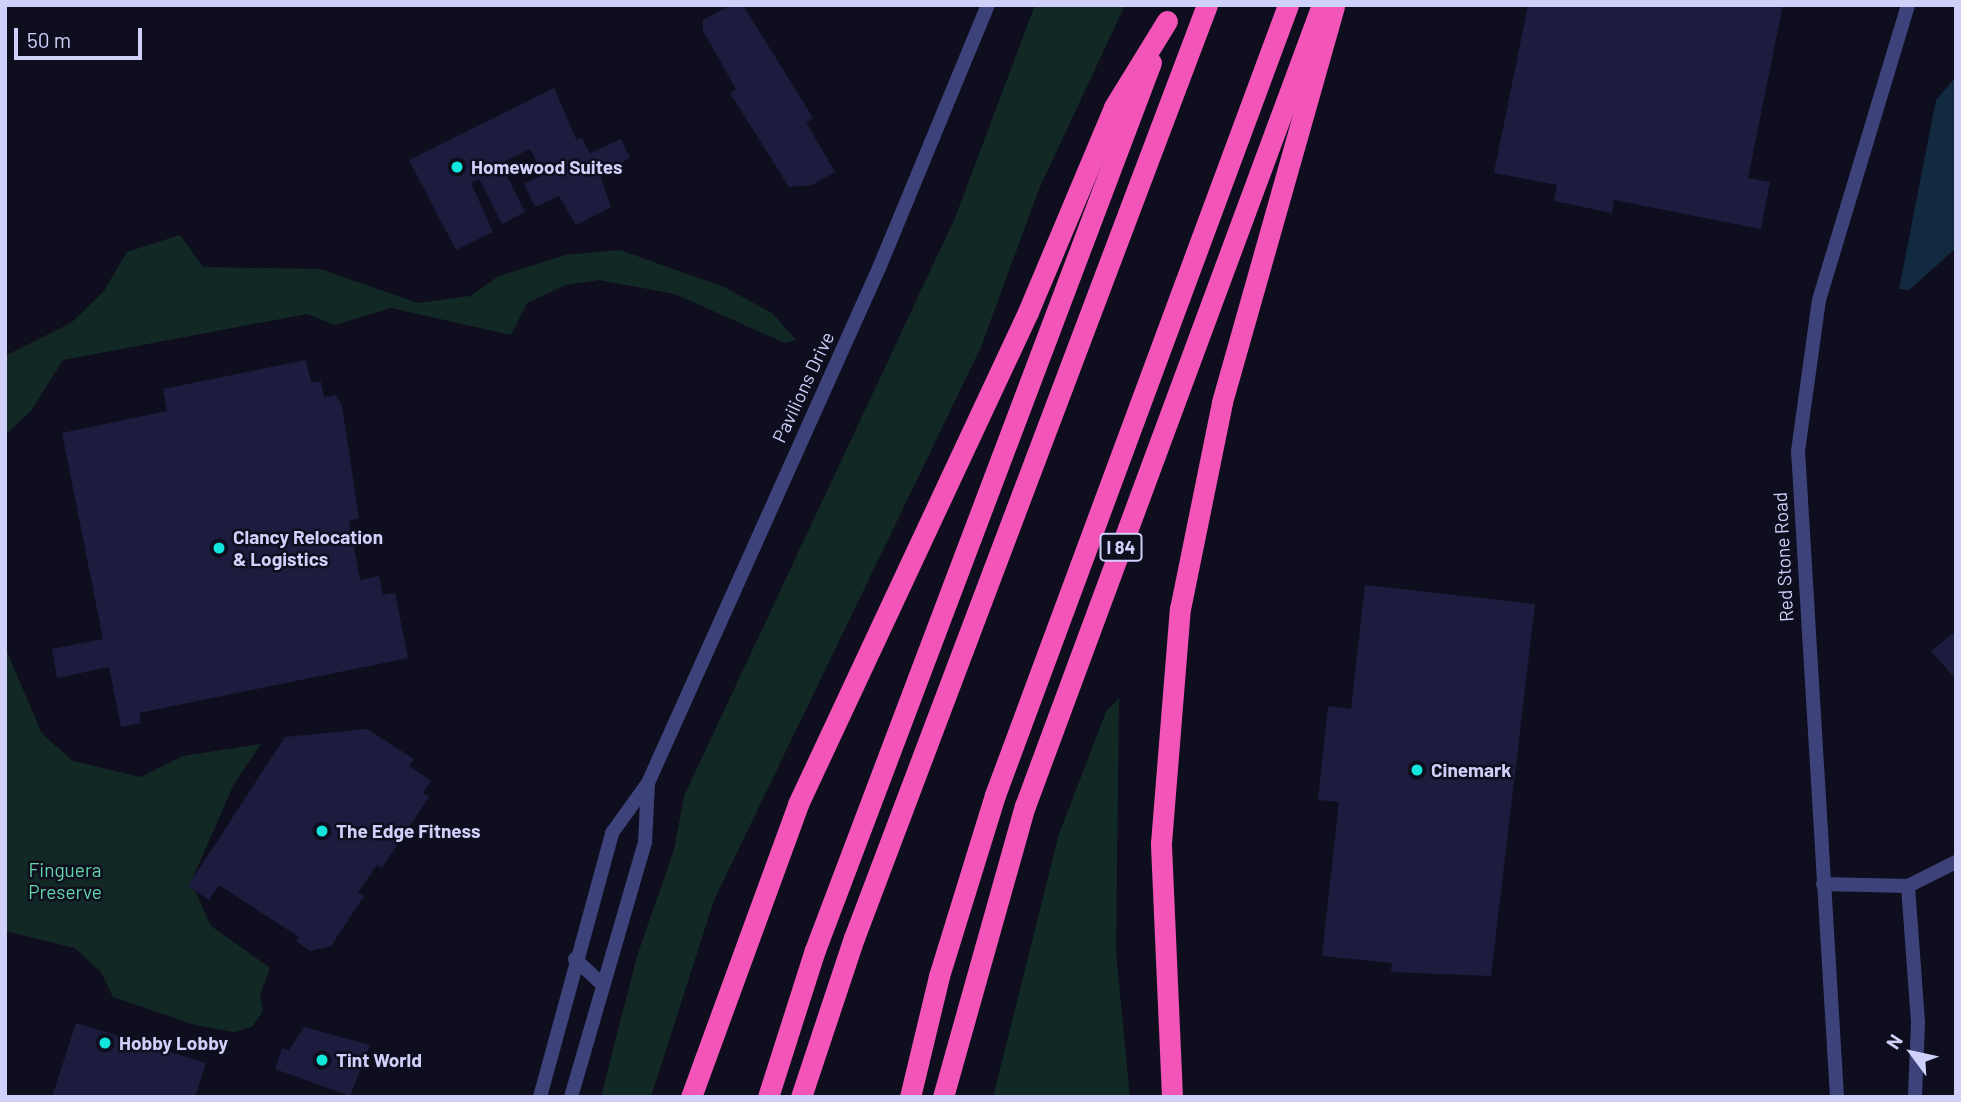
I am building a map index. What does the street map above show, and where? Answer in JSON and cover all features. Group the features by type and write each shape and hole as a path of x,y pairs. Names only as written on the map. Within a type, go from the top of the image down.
{"highway":[{"path":"801,1097 854,938 1207,5"},
{"path":"910,1097 939,976 995,795 1288,5"},
{"name":"I 84","path":"943,1097 1025,806 1322,5"},
{"path":"1172,1097 1161,843 1182,597 1219,413 1334,5"},
{"path":"691,1097 798,804 1028,312 1114,107 1169,13"},
{"path":"768,1097 815,950 1169,13"}],"street":[{"name":"Pavilions Drive","path":"540,1097 575,959 612,833 648,783 880,268 988,5"},
{"name":"Red Stone Road","path":"1837,1097 1798,452 1819,300 1908,5"},
{"name":"Pavilions Drive","path":"571,1097 645,842 648,783"},
{"path":"1823,884 1908,886 1956,862"},
{"path":"1908,886 1918,1022 1915,1097"},
{"path":"575,959 602,984"}],"green space":[{"path":"1035,5 1125,5 1039,189 981,347 714,900 651,1097 601,1097 637,956 674,850 684,796 955,218"},
{"path":"180,235 203,267 320,269 418,303 470,296 499,276 565,255 620,250 724,287 772,313 796,340 785,343 675,294 599,280 566,285 527,303 511,335 391,308 335,325 307,314 63,360 31,411 5,435 5,356 71,323 104,291 127,252"},
{"name":"Finguera Preserve","path":"5,647 42,734 73,761 141,777 183,756 261,744 234,784 191,882 211,926 270,968 260,995 263,1011 252,1027 234,1032 195,1025 113,997 101,972 75,948 5,931"},
{"path":"1119,698 1116,953 1130,1097 993,1097 1059,834 1106,712"}],"water":[{"path":"1956,77 1956,248 1909,290 1899,289 1936,100"}],"building":[{"path":"731,5 743,5 813,118 806,122 835,172 812,185 789,187 730,93 736,89 703,31 703,20"},
{"path":"1528,5 1783,5 1748,178 1770,182 1761,229 1614,200 1612,213 1554,201 1557,185 1494,173"},
{"name":"Homewood Suites","path":"554,88 576,139 582,138 590,153 621,139 630,158 600,175 611,207 576,225 559,196 535,207 524,184 543,174 530,149 501,163 525,212 502,224 479,179 471,183 493,232 456,250 409,160"},
{"name":"Clancy Relocation & Logistics","path":"306,360 311,382 321,382 324,397 336,395 342,406 359,518 349,521 360,580 379,576 383,595 395,593 408,658 139,713 141,723 121,727 109,667 57,678 52,649 103,639 62,433 167,411 163,389"},
{"name":"Cinemark","path":"1365,585 1535,604 1491,976 1391,972 1392,963 1322,956 1339,802 1318,800 1328,706 1351,709"},
{"path":"1956,631 1956,679 1931,651"},
{"path":"367,729 414,759 409,766 431,781 423,793 429,797 382,868 377,865 358,892 364,896 331,946 310,951 296,941 299,937 219,885 209,900 188,886 285,737"},
{"name":"Hobby Lobby","path":"76,1023 206,1063 195,1097 52,1097"},
{"name":"Tint World","path":"304,1027 370,1045 350,1096 275,1069 282,1048 289,1050"}],"place":[{"name":"Homewood Suites","path":"457,167"},
{"name":"Clancy Relocation & Logistics","path":"219,548"},
{"name":"Cinemark","path":"1417,770"},
{"name":"The Edge Fitness","path":"322,831"},
{"name":"Hobby Lobby","path":"105,1043"},
{"name":"Tint World","path":"322,1060"}]}
